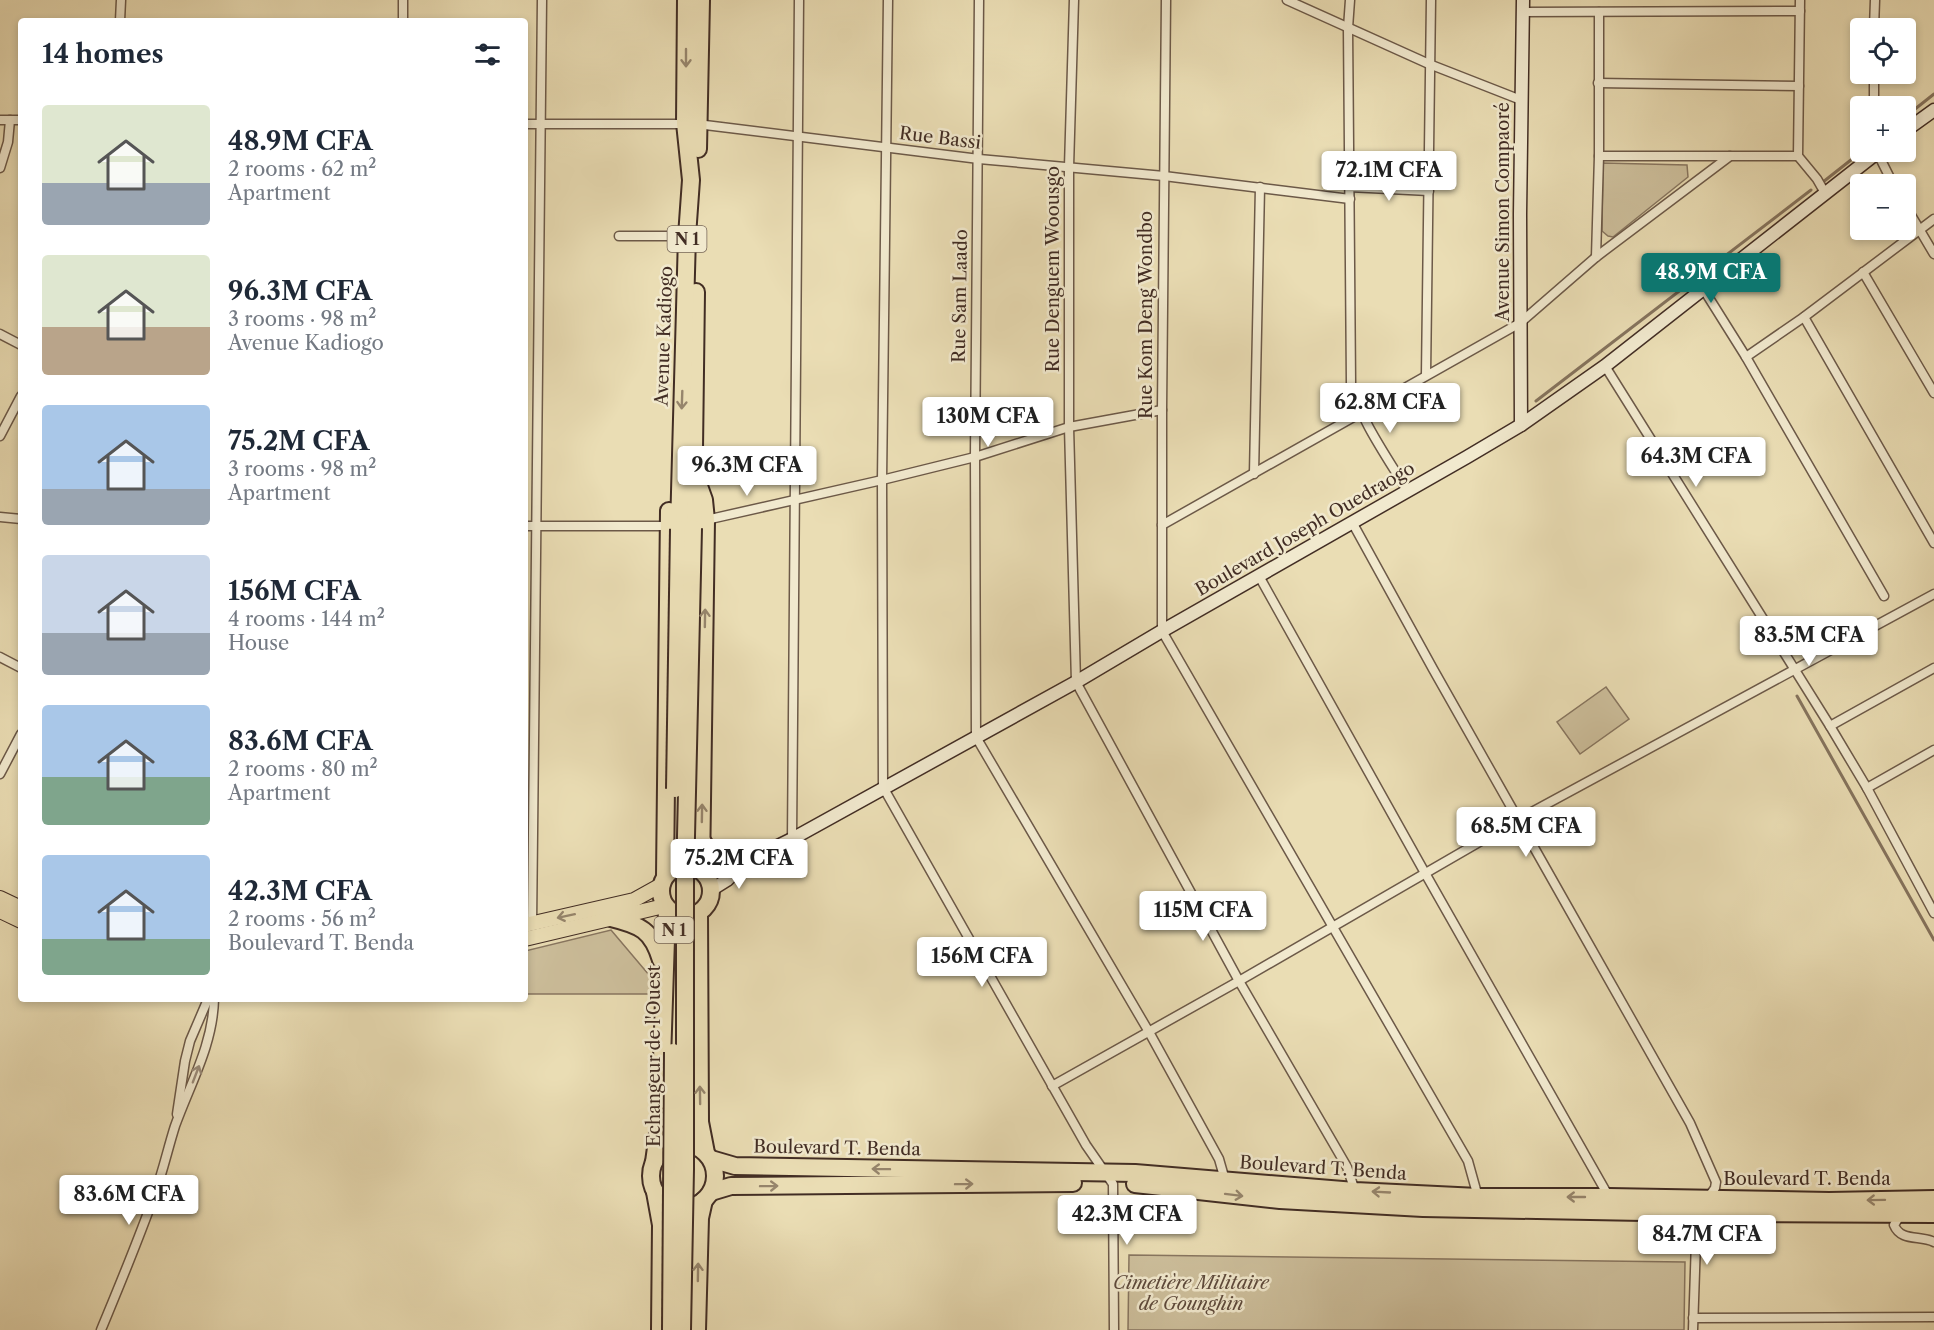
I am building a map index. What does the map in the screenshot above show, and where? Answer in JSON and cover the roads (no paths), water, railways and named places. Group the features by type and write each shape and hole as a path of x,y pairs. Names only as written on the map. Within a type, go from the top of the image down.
{"highway":[{"name":"Avenue Kadiogo","path":"686,0 692,180 687,236 687,477"},
{"name":"Avenue Kadiogo","path":"686,526 691,123 701,0"},
{"name":"N 1","path":"686,526 702,841 708,903 699,913 682,917 666,907 660,896 663,880 686,526 704,501 687,477"},
{"name":"N 1","path":"682,1330 685,1169 686,526"},
{"name":"Echangeur de l'Ouest","path":"671,1330 674,895 686,526"},
{"path":"702,841 714,857 722,862 739,864"},
{"path":"663,880 671,870 686,866 706,879"},
{"name":"N 1","path":"660,1330 662,1225 651,1177 660,1119 666,907"},
{"name":"N 1","path":"697,1330 700,1218 714,1185 715,1172 708,1156 700,1122 699,913"},
{"path":"611,918 642,927 650,934 656,943 665,972"},
{"path":"654,1162 664,1150 678,1144 693,1145 708,1156"},
{"name":"Boulevard T. Benda","path":"708,1156 735,1166 1225,1180 1355,1191 1478,1197 1829,1201 1934,1199"},
{"name":"Boulevard T. Benda","path":"708,1196 731,1186 992,1183 1109,1178 1155,1186 1280,1200 1355,1205 1696,1213 1934,1214"},
{"path":"655,1192 664,1202 678,1208 692,1207 708,1196"}],"main road":[{"path":"529,931 634,900 663,880"},
{"path":"0,898 18,907"},
{"path":"529,931 666,907"},
{"path":"0,911 18,920"}],"street":[{"path":"120,18 121,0"},
{"path":"403,0 403,18"},
{"path":"529,931 529,773 536,526 542,0"},
{"path":"792,839 800,0"},
{"path":"888,0 882,480 883,787 1086,1145 1109,1178 1114,1330"},
{"name":"Rue Sam Laado","path":"976,736 975,457 980,0"},
{"name":"Rue Denguem Woousgo","path":"1074,0 1069,167 1069,426 1076,682"},
{"name":"Rue Kom Deng Wondbo","path":"1162,631 1166,0"},
{"path":"1287,0 1429,64 1521,100"},
{"path":"1350,0 1348,28 1350,372 1355,397 1362,412 1408,492"},
{"path":"1426,375 1431,0"},
{"path":"1800,0 1798,156 1825,193"},
{"path":"1874,18 1875,0"},
{"path":"1523,6 1599,12 1800,11"},
{"name":"Avenue Simon Compaoré","path":"1521,425 1523,6"},
{"path":"1596,257 1599,12"},
{"path":"1598,83 1799,86"},
{"path":"1916,123 1934,110"},
{"path":"0,120 18,120"},
{"path":"0,168 8,142 10,120"},
{"name":"Rue Bassi","path":"528,124 691,123 979,159 1164,176 1350,199"},
{"path":"1599,156 1798,156"},
{"path":"1162,525 1520,323 1596,257 1730,156"},
{"name":"Boulevard Joseph Ouedraogo","path":"706,879 727,880 739,864 792,839 1076,682 1521,425 1605,366 1865,162"},
{"path":"1254,474 1260,187"},
{"path":"1349,187 1429,191"},
{"path":"1746,357 1804,317 1934,219"},
{"path":"1916,225 1934,254"},
{"path":"619,236 687,236"},
{"path":"1863,272 1934,393"},
{"path":"1704,290 1746,357 1884,596"},
{"path":"1804,317 1934,543"},
{"path":"0,334 18,343"},
{"path":"1605,366 1830,726 1867,788 1934,913"},
{"path":"0,436 18,407"},
{"path":"528,526 686,526 975,457 1069,426 1162,410"},
{"path":"0,517 18,519"},
{"path":"1352,522 1690,1123 1716,1182 1715,1188 1696,1213 1693,1330"},
{"path":"1260,576 1609,1197"},
{"path":"1052,1086 1519,819 1934,594"},
{"path":"1162,631 1334,925 1468,1161 1478,1197"},
{"path":"0,657 18,666"},
{"path":"1830,726 1934,668"},
{"path":"1076,682 1239,981 1347,1167 1355,1191"},
{"path":"976,736 1149,1032 1219,1159 1225,1180"},
{"path":"0,774 3,762 18,739"},
{"path":"1867,788 1933,753"},
{"path":"175,1128 187,1051 207,1002"},
{"path":"101,1330 152,1201 175,1128 206,1047 214,1002"},
{"path":"1901,1214 1894,1225 1902,1236 1928,1239 1934,1242"},
{"path":"1693,1318 1934,1317"}],"waterway":[{"path":"1916,108 1934,94"},
{"path":"1823,182 1850,161"},
{"path":"1536,401 1811,190"},
{"path":"1797,696 1934,940"}],"park label":[{"name":"Cimetière Militaire de Gounghin","path":"1191,1293"}]}
